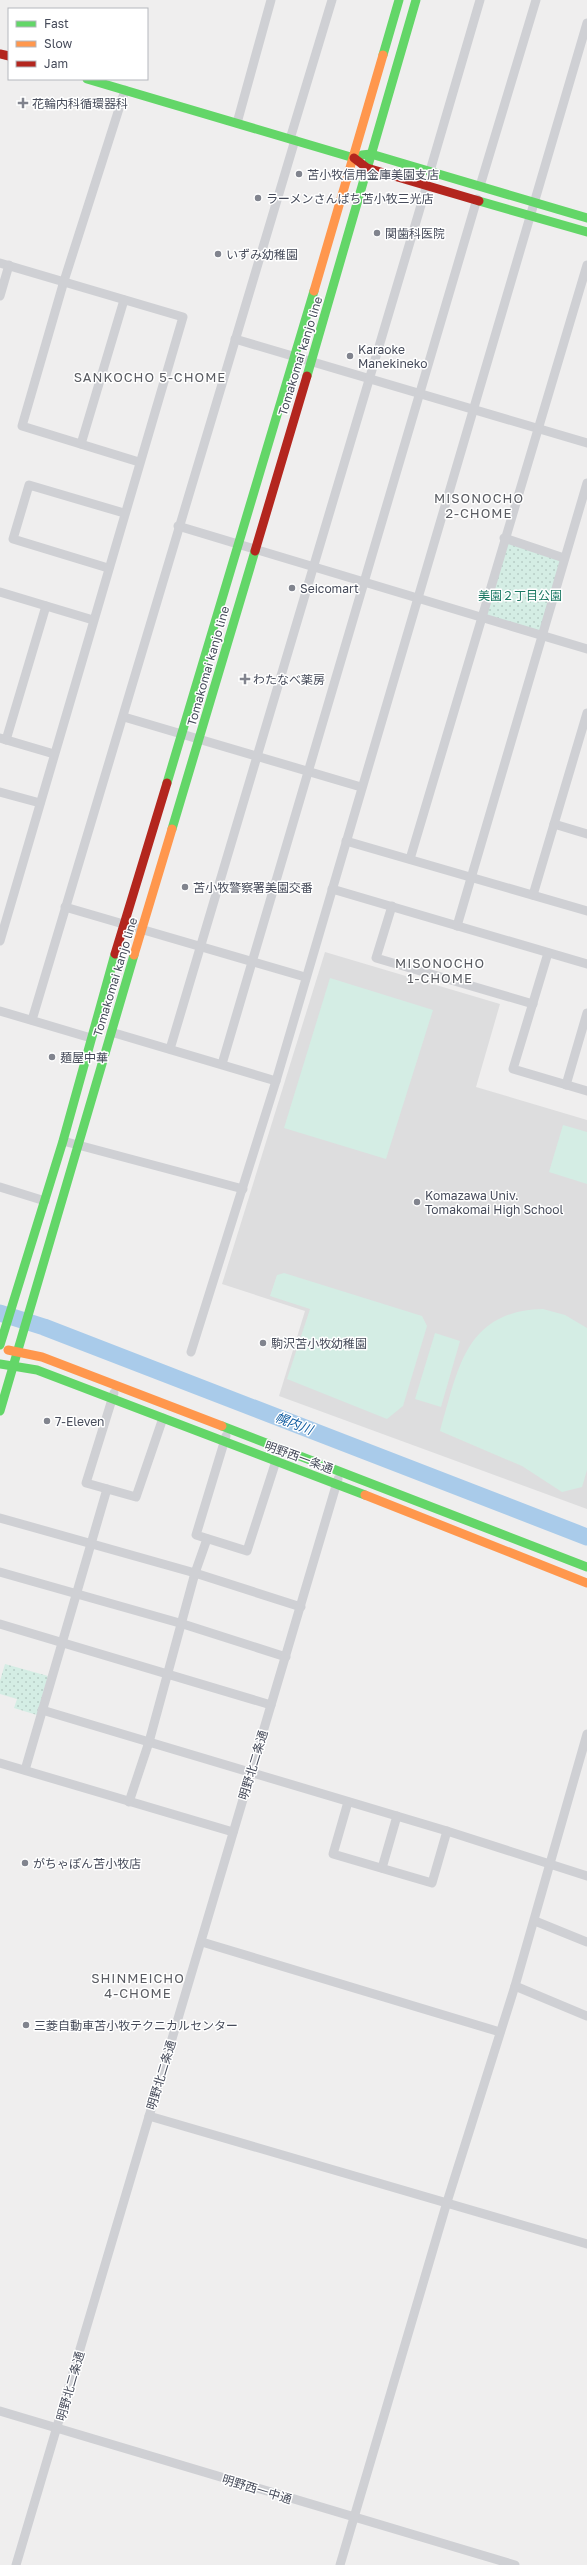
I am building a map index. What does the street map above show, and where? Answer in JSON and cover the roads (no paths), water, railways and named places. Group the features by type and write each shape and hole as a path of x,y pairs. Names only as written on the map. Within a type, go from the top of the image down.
{"main road":[{"name":"Tomakomai kanjo line","path":"0,1345 63,1141 124,924 240,545 293,358 399,0"},
{"name":"Tomakomai kanjo line","path":"0,1411 29,1306 363,188 367,168 416,0"},
{"path":"90,80 352,156 371,154 587,218"},
{"path":"352,156 367,168 587,232"},
{"name":"明野西一条通","path":"0,1349 42,1357 587,1567"},
{"name":"明野西一条通","path":"0,1364 37,1370 337,1484 587,1582"}],"street":[{"path":"236,123 271,0"},
{"path":"32,1020 65,907 124,718 178,526 235,340 332,0"},
{"path":"430,171 480,0"},
{"path":"480,186 536,0"},
{"path":"191,1352 276,1081 305,977 587,23"},
{"path":"125,90 64,281 22,426 139,462"},
{"path":"170,1049 427,185"},
{"path":"222,1064 307,771 477,200"},
{"path":"0,296 4,264 183,317 139,462 0,938"},
{"path":"410,859 480,617 587,265"},
{"path":"81,444 124,300"},
{"path":"235,340 310,363 419,392 587,443"},
{"path":"457,926 541,634 587,484"},
{"path":"108,568 13,539 29,485 124,513"},
{"path":"178,526 587,649"},
{"path":"504,538 564,558"},
{"path":"0,592 93,620"},
{"path":"46,606 3,739 54,754"},
{"path":"533,895 587,713"},
{"path":"124,718 361,787"},
{"path":"0,792 40,803"},
{"path":"554,824 587,834"},
{"path":"346,841 587,911"},
{"path":"332,889 587,964"},
{"path":"392,906 376,958 533,1004"},
{"path":"65,907 305,977"},
{"path":"548,952 514,1069 587,1091"},
{"path":"0,1011 91,1038"},
{"path":"566,1085 587,1013"},
{"path":"111,1032 276,1081"},
{"path":"63,1141 243,1189"},
{"path":"0,1187 45,1201"},
{"path":"117,1386 86,1483 136,1497 163,1418"},
{"path":"228,1428 196,1535 247,1550 276,1461"},
{"name":"明野北二条通","path":"16,2565 58,2429 340,1471"},
{"path":"25,1770 107,1489"},
{"path":"0,1518 91,1545 195,1573 301,1606"},
{"path":"129,1802 149,1742 183,1624 195,1573 207,1539"},
{"path":"0,1572 75,1595 183,1624 286,1657"},
{"path":"0,1624 62,1641 271,1704"},
{"path":"42,1710 447,1831 587,1876"},
{"path":"340,2565 447,2202 515,1986 587,1734"},
{"path":"0,1763 233,1832"},
{"path":"348,1802 333,1854 432,1883 447,1831"},
{"path":"382,1868 397,1816"},
{"path":"534,1920 587,1942"},
{"path":"202,1942 500,2032"},
{"path":"515,1986 587,2016"},
{"path":"149,2116 587,2244"},
{"name":"明野西一中通","path":"0,2411 515,2565"}],"waterway":[{"name":"幌内川","path":"0,1313 44,1327 587,1537"}],"place":[{"name":"花輪内科循環器科","path":"23,103"},
{"name":"苫小牧信用金庫美園支店","path":"299,174"},
{"name":"ラーメンさんぱち苫小牧三光店","path":"258,198"},
{"name":"関歯科医院","path":"377,233"},
{"name":"いずみ幼稚園","path":"218,254"},
{"name":"Karaoke Manekineko","path":"350,356"},
{"name":"Seicomart","path":"292,588"},
{"name":"わたなべ薬房","path":"245,679"},
{"name":"苫小牧警察署美園交番","path":"185,887"},
{"name":"麺屋中華","path":"52,1057"},
{"name":"Komazawa Univ. Tomakomai High School","path":"417,1202"},
{"name":"駒沢苫小牧幼稚園","path":"263,1343"},
{"name":"7-Eleven","path":"47,1421"},
{"name":"がちゃぽん苫小牧店","path":"25,1863"},
{"name":"三菱自動車苫小牧テクニカルセンター","path":"26,2025"}],"district":[{"name":"SANKOCHO 5-CHOME","path":"150,377"},
{"name":"MISONOCHO 2-CHOME","path":"479,506"},
{"name":"MISONOCHO 1-CHOME","path":"440,970"},
{"name":"SHINMEICHO 4-CHOME","path":"138,1986"}],"park label":[{"name":"美園２丁目公園","path":"520,595"}]}
